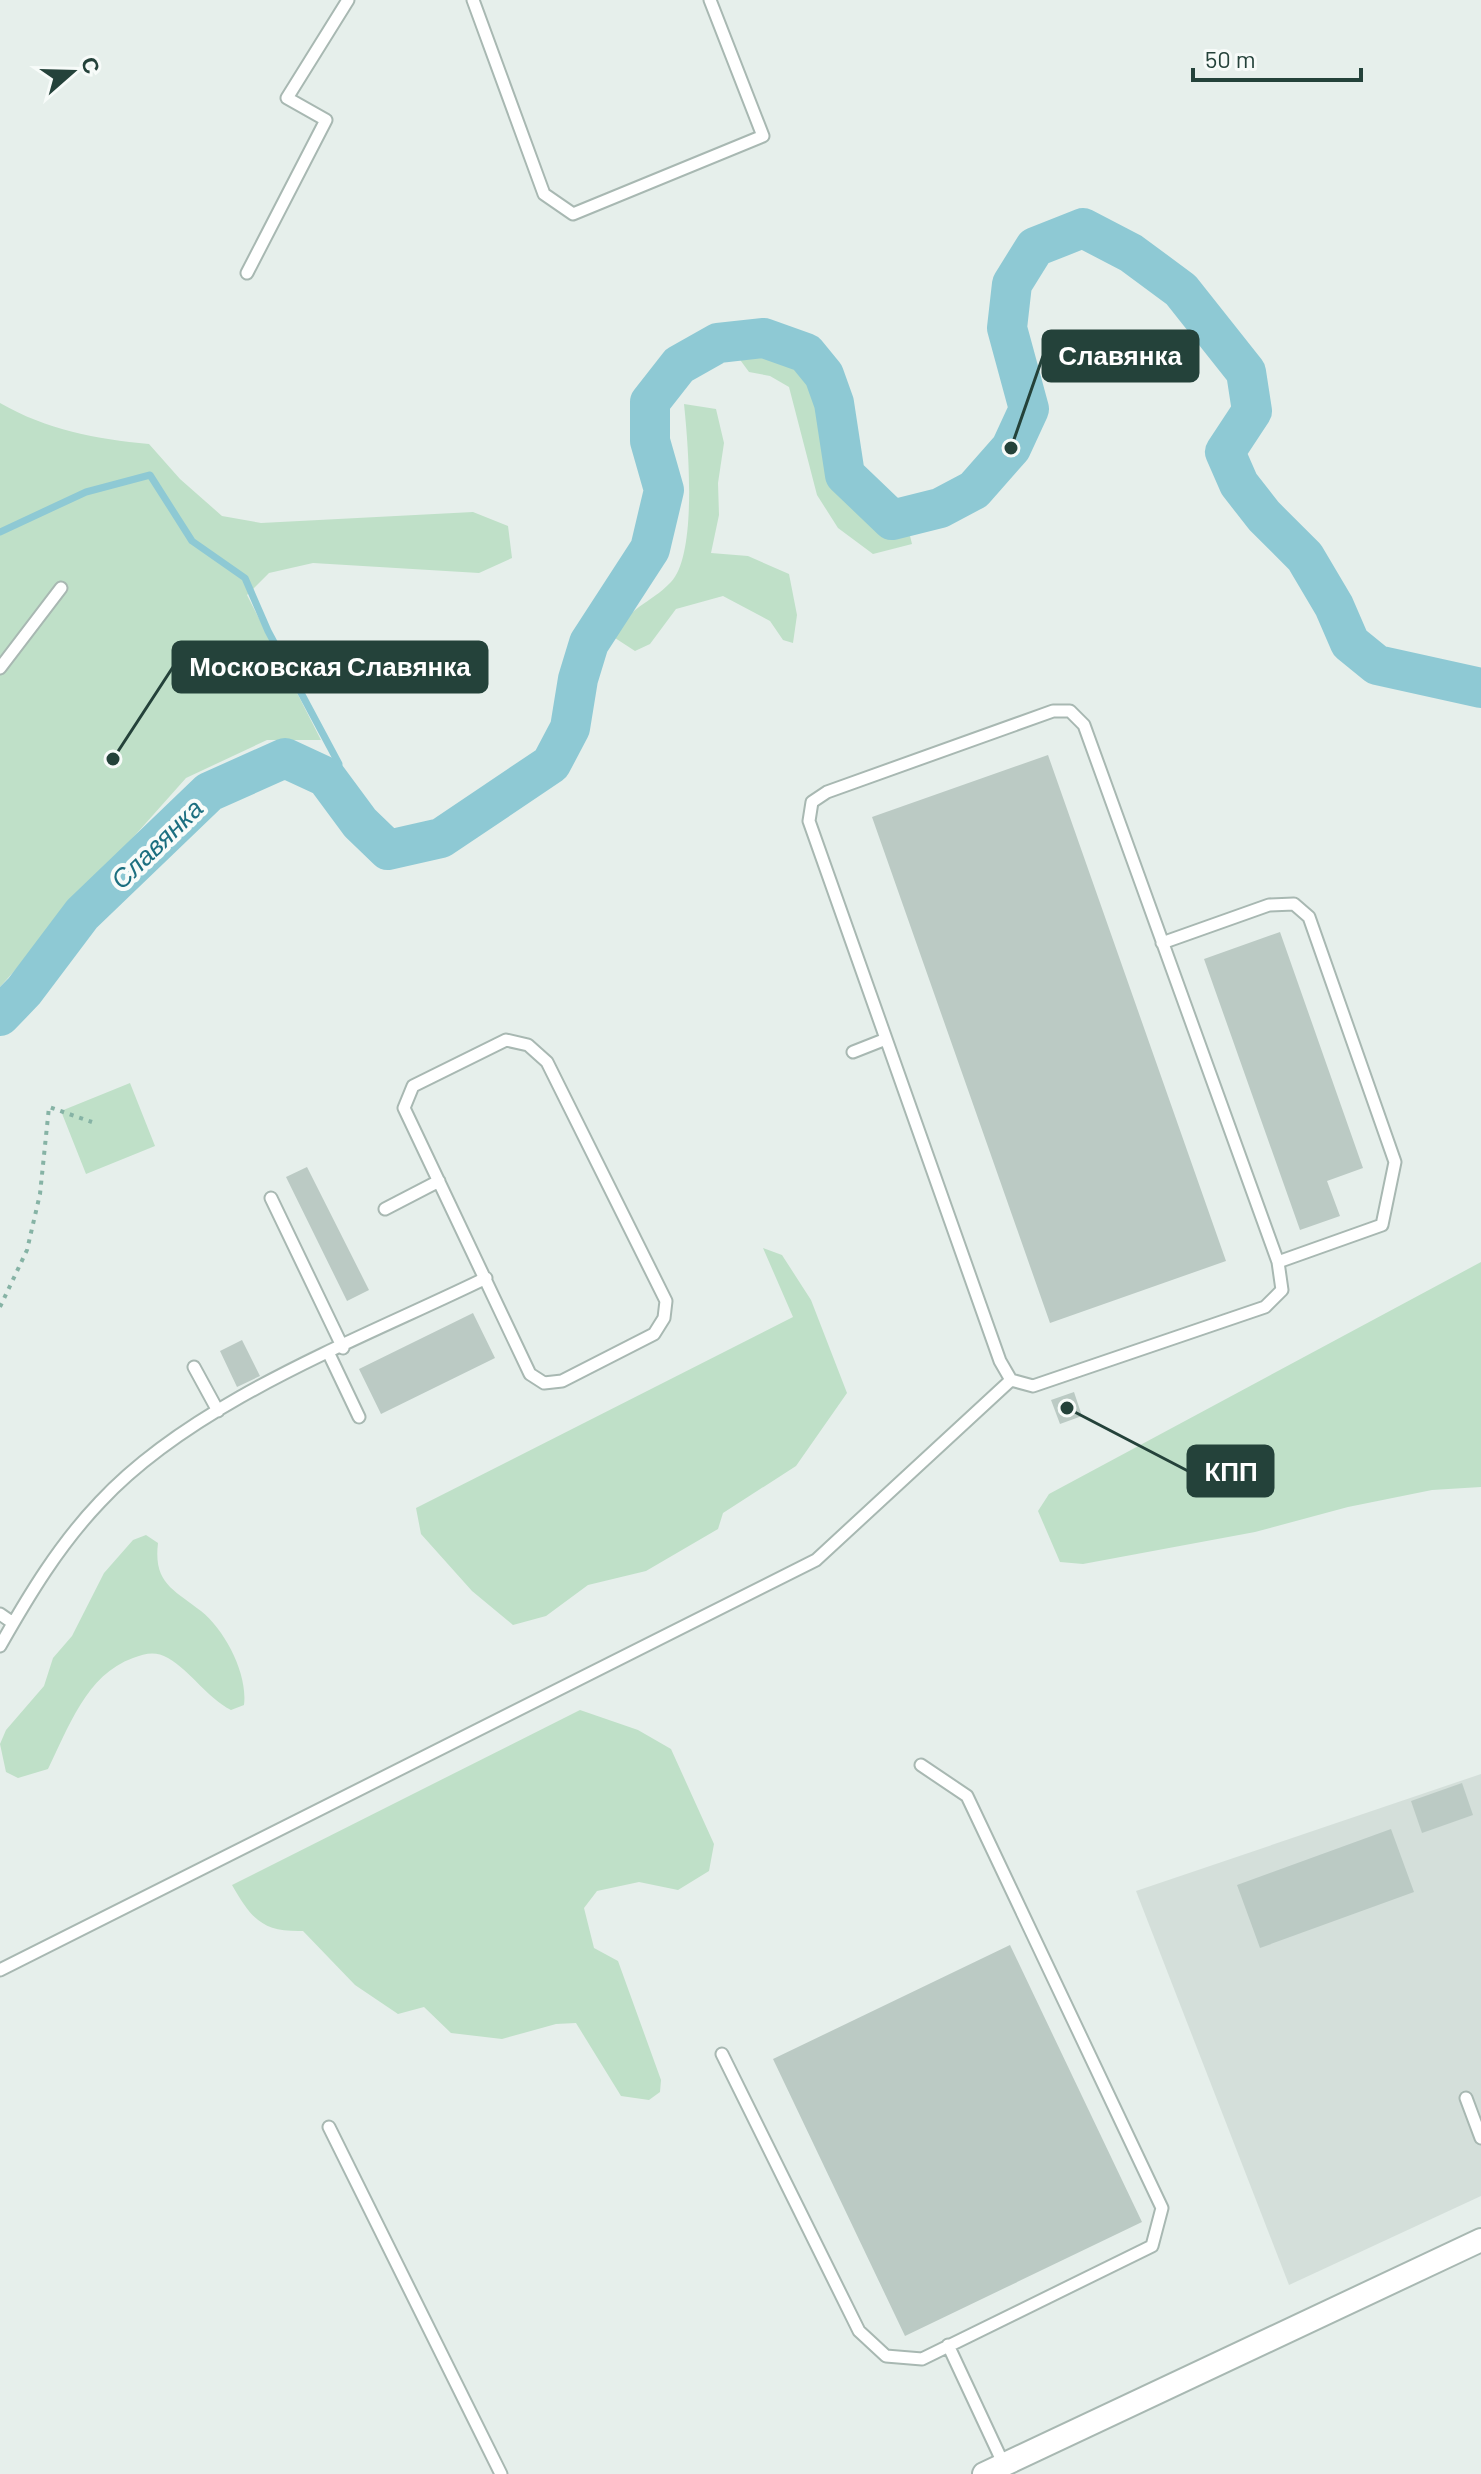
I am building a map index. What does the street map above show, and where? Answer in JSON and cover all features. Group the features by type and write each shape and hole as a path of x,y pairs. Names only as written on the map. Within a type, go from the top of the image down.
{"street":[{"path":"994,2469 1481,2240"}],"lane":[{"path":"247,273 326,120 287,98 348,0"},
{"path":"473,0 544,194 573,214 763,136 710,0"},
{"path":"0,668 61,588"},
{"path":"1053,711 1070,711 1084,725 1162,943 1278,1262 1282,1290 1265,1307 1033,1386 1011,1380 1000,1361 809,821 812,802 827,792 1053,711"},
{"path":"1162,943 1269,905 1294,904 1309,917 1395,1162 1382,1225 1278,1262"},
{"path":"853,1052 886,1039"},
{"path":"506,1040 528,1045 547,1062 666,1301 664,1318 654,1334 562,1381 544,1383 530,1374 439,1181 404,1108 413,1086 506,1040"},
{"path":"385,1209 439,1181"},
{"path":"271,1198 343,1348"},
{"path":"0,1646 53,1559 102,1500 138,1467 218,1411 486,1278"},
{"path":"329,1354 359,1417"},
{"path":"194,1367 218,1411"},
{"path":"0,1970 816,1560 1011,1380"},
{"path":"0,1614 13,1623"},
{"path":"722,2054 859,2331 886,2356 922,2359 1152,2246 1162,2208 967,1796 921,1765"},
{"path":"1466,2098 1481,2138"},
{"path":"329,2127 501,2474"},
{"path":"948,2345 994,2469"}],"path":[{"path":"0,1307 27,1250 40,1194 49,1107 92,1122"}],"shaded area":[{"path":"1481,1774 1481,2196 1289,2285 1136,1891"}],"green space":[{"path":"760,348 799,362 824,399 827,453 848,498 884,526 907,524 912,544 873,554 838,528 817,495 789,387 770,376 749,372 738,357"},
{"path":"0,403 72,432 149,444 180,479 222,516 261,523 473,512 508,526 512,558 479,573 313,563 269,573 247,595 321,740 267,740 186,778 0,987"},
{"path":"684,404 716,409 724,443 718,483 719,515 711,553 748,556 789,574 797,615 793,643 783,640 770,621 723,596 676,609 650,644 635,651 615,638 633,612 671,582 685,548 689,497"},
{"path":"130,1083 155,1146 86,1174 61,1111"},
{"path":"763,1248 782,1255 811,1300 847,1393 796,1466 723,1513 718,1529 646,1571 588,1585 546,1616 513,1625 472,1591 421,1534 416,1508 793,1317"},
{"path":"1481,1262 1481,1487 1432,1490 1348,1507 1255,1532 1083,1564 1060,1562 1038,1511 1049,1494"},
{"path":"146,1535 158,1543 159,1568 168,1584 210,1619 226,1641 242,1680 244,1705 231,1710 168,1658 155,1654 142,1655 117,1666 91,1690 48,1769 18,1778 6,1772 0,1744 6,1730 44,1686 53,1658 72,1636 104,1573 133,1540"},
{"path":"580,1710 638,1730 671,1749 714,1844 709,1871 678,1890 639,1882 597,1891 584,1908 594,1948 618,1961 661,2080 660,2092 649,2100 621,2096 576,2023 556,2024 502,2039 451,2033 424,2007 398,2014 355,1985 303,1931 278,1929 260,1922 232,1885"}],"building":[{"path":"1048,755 1226,1261 1050,1323 872,817"},
{"path":"1280,932 1363,1168 1327,1181 1340,1216 1300,1230 1204,959"},
{"path":"307,1167 369,1290 347,1301 286,1177"},
{"path":"473,1313 495,1358 381,1414 359,1369"},
{"path":"242,1340 260,1376 237,1387 220,1351"},
{"path":"1074,1392 1082,1416 1060,1424 1051,1400"},
{"path":"1462,1783 1473,1815 1422,1833 1411,1801"},
{"path":"1391,1829 1414,1892 1260,1948 1237,1885"},
{"path":"1010,1945 1142,2222 905,2336 773,2059"}],"waterway":[{"name":"Славянка","path":"0,1016 24,991 82,914 209,792 285,758 326,777 360,823 388,850 441,838 551,764 570,728 578,679 589,643 650,549 664,490 650,441 650,402 679,365 718,343 764,338 806,353 824,375 834,403 845,475 892,520 940,508 974,490 1011,448 1029,409 1007,328 1012,284 1035,247 1083,228 1131,253 1181,290 1246,372 1252,411 1225,452 1239,484 1264,516 1305,557 1334,606 1350,643 1377,665 1481,688"},
{"path":"0,532 86,492 150,475 192,541 245,578 268,631 339,764 336,790"}],"place":[{"name":"Славянка","path":"1011,448"},
{"name":"Московская Славянка","path":"113,759"},
{"name":"КПП","path":"1067,1408"}]}
